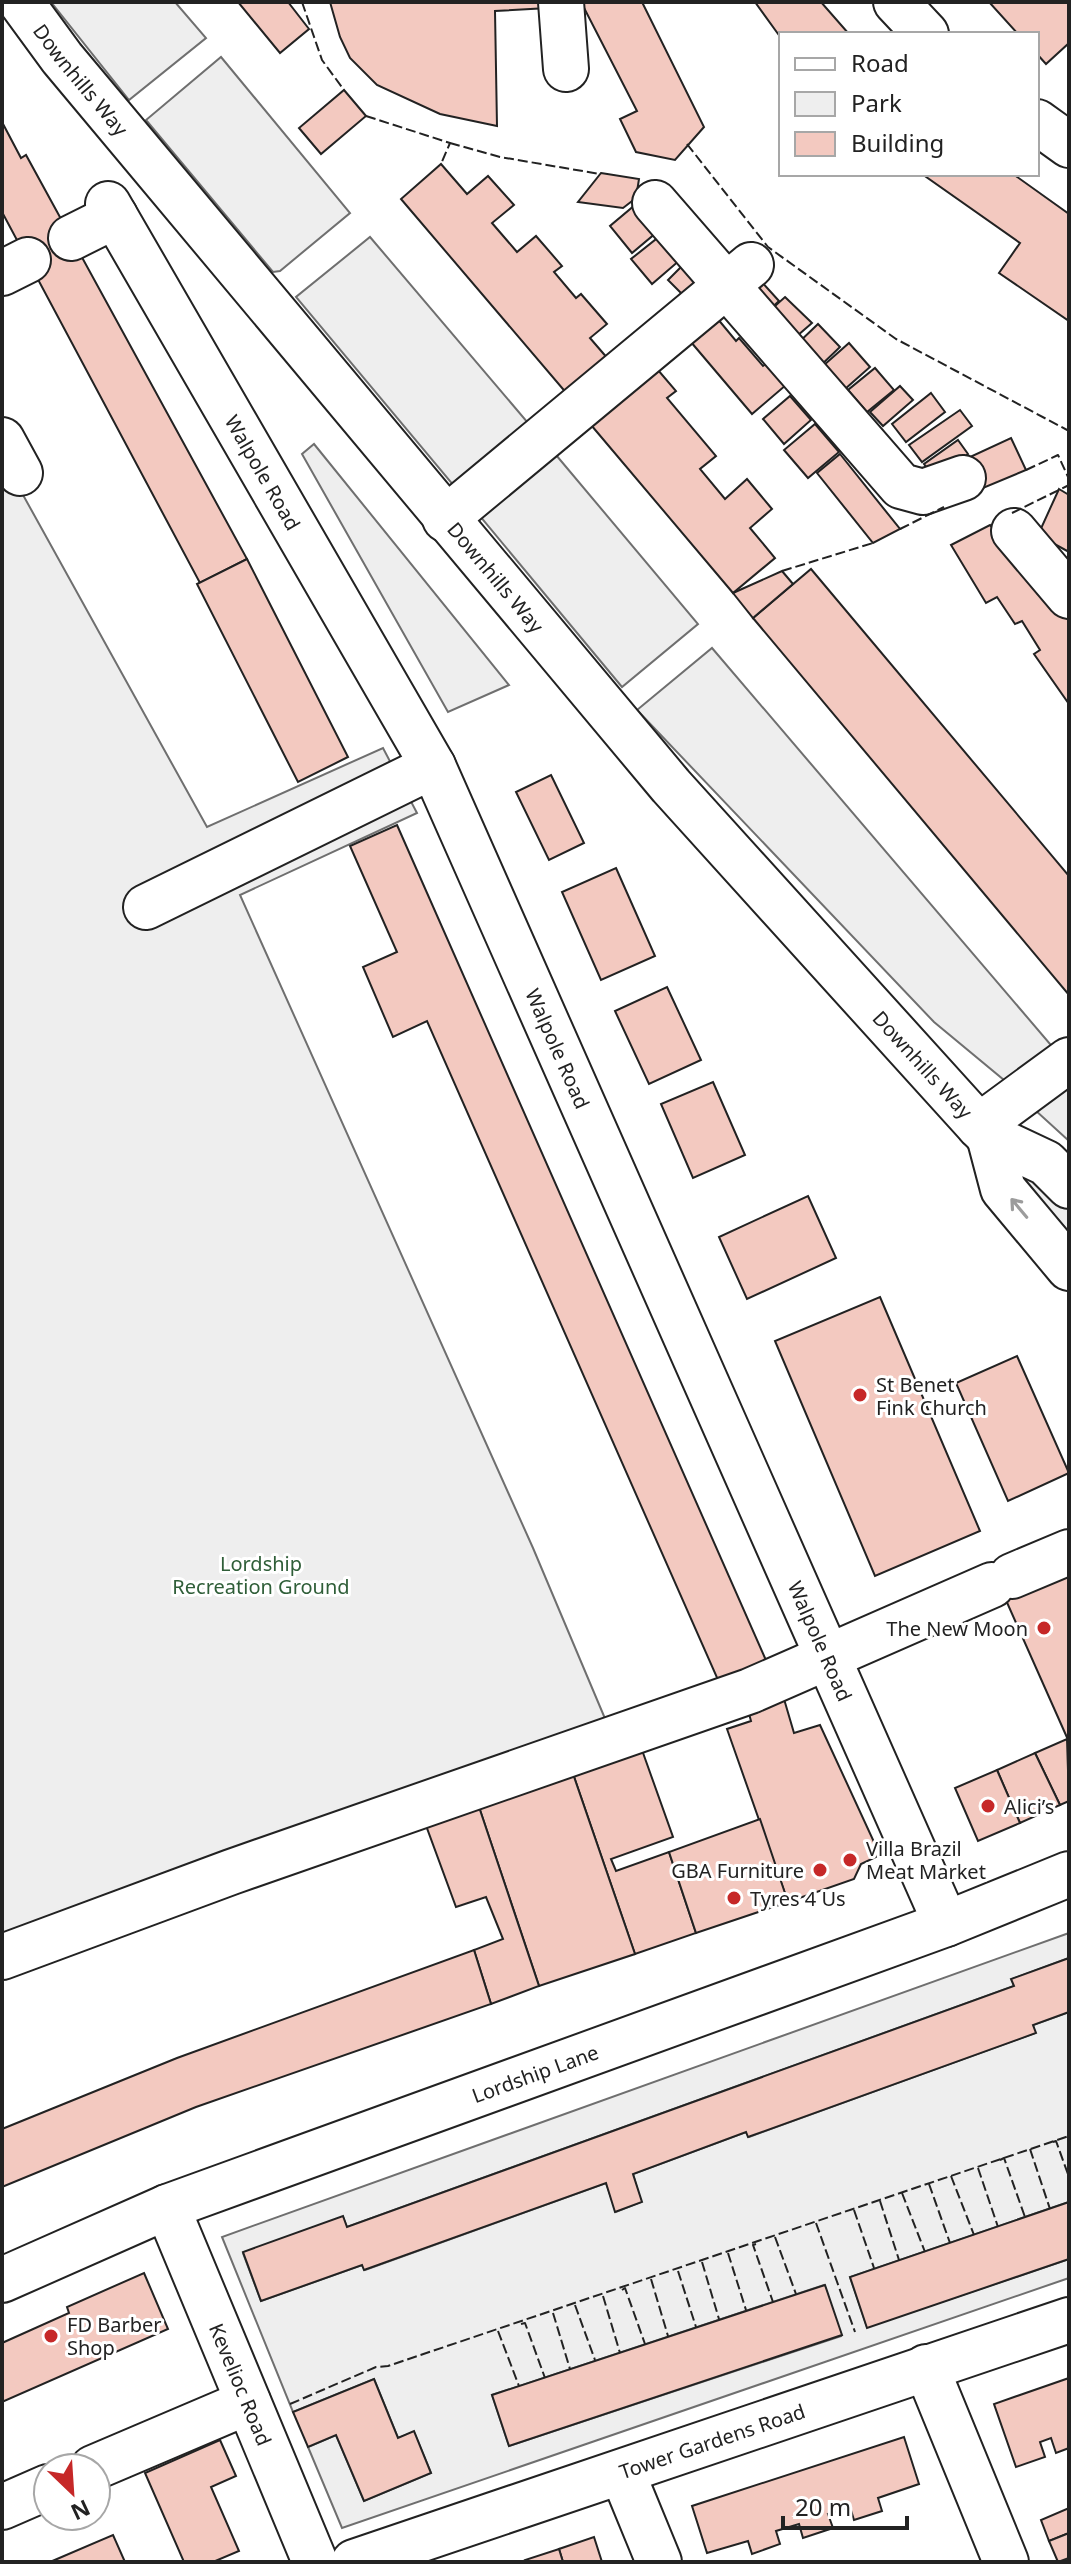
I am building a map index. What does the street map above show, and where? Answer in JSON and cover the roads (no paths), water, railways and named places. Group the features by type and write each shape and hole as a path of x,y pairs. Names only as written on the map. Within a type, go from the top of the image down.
{"street":[{"name":"Downhills Way","path":"21,2 62,58 671,786 984,1131 1046,1163 1069,1186"},
{"path":"561,2 566,69"},
{"path":"896,2 924,32"},
{"path":"1039,123 1069,145"},
{"path":"655,203 738,276 901,486 923,492 963,478"},
{"name":"Walpole Road","path":"71,238 111,210 246,408 433,766 946,1924"},
{"path":"445,519 738,276"},
{"path":"1014,531 1069,596"},
{"path":"146,907 433,766"},
{"path":"984,1131 1069,1060"},
{"name":"Downhills Way","path":"984,1131 1003,1189 1069,1268"},
{"path":"2,1957 231,1872 750,1691 1069,1552"},
{"name":"Lordship Lane","path":"2,2280 167,2207 946,1924 1069,1874"},
{"name":"Kevelioc Road","path":"167,2207 315,2562"},
{"name":"Tower Gardens Road","path":"354,2562 1069,2320"},
{"path":"926,2367 1006,2562"},
{"path":"112,2460 248,2402"},
{"path":"622,2472 659,2562"},
{"path":"2,2507 32,2494"}],"place":[{"name":"St Benet Fink Church","path":"860,1395"},
{"name":"The New Moon","path":"1044,1628"},
{"name":"Alici’s","path":"988,1806"},
{"name":"Villa Brazil Meat Market","path":"850,1860"},
{"name":"GBA Furniture","path":"820,1870"},
{"name":"Tyres 4 Us","path":"734,1898"},
{"name":"FD Barber Shop","path":"51,2336"}],"park label":[{"name":"Lordship Recreation Ground","path":"261,1574"}]}
